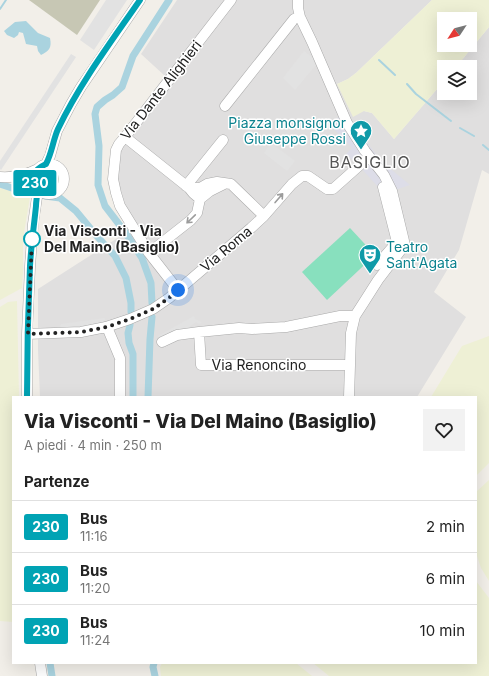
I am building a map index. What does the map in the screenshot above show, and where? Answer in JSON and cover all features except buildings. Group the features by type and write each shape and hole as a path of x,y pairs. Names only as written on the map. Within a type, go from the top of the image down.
{"street":[{"path":"27,396 30,261 36,208 35,173 42,166 52,149 57,131 81,87 140,0"},
{"name":"Via Dante Alighieri","path":"178,290 149,253 120,206 114,179 116,150 119,144 231,0"},
{"path":"298,0 300,17 347,123 369,157 382,173 404,241 377,264"},
{"path":"225,106 294,19 300,17"},
{"path":"125,137 188,187 200,199"},
{"path":"188,187 223,140"},
{"path":"36,208 50,194 59,190 64,183 63,172 58,166 52,149"},
{"name":"Via Roma","path":"28,334 81,332 107,327 153,309 169,298 251,228 264,216 292,184 302,176 308,176 328,189 333,189 360,167 369,157"},
{"path":"0,177 18,176 30,173 42,166 54,164 58,166"},
{"path":"18,176 36,185 40,191 50,194"},
{"path":"188,187 200,188 207,184 217,182 231,184 264,216"},
{"path":"149,253 191,220 197,213 200,199 210,191 225,184"},
{"path":"349,396 351,333 355,316 399,246"},
{"path":"162,342 178,335 199,332 239,328 252,329 286,327 340,316 355,316"},
{"path":"107,327 120,358 120,396"},
{"name":"Via Renoncino","path":"199,332 201,365 350,365"},
{"path":"35,676 37,664"},
{"path":"40,664 42,676"}],"shaded area":[{"path":"29,0 100,0 77,35"},
{"path":"106,0 127,0 94,50 80,40"},
{"path":"177,0 432,0 356,73 337,84 364,111 372,113 394,139 437,89 437,100 477,100 477,60 462,60 468,52 477,52 477,42 489,27 489,174 482,170 459,250 434,292 466,317 418,396 40,396 38,289 130,230 111,195 113,145 165,76 141,54"},
{"path":"432,0 489,0 489,27 477,42 477,12 437,12 437,52 468,52 462,60 437,60 437,89 394,139 372,113 364,111 353,117 337,84 348,79"},
{"path":"304,51 313,58 316,65 295,90 283,78"},
{"path":"71,54 76,57 1,170 0,161"},
{"name":"Piazza monsignor Giuseppe Rossi","path":"341,115 352,122 381,161 410,185 389,192 379,188 346,154 352,148 330,125"},
{"path":"271,143 295,161 287,171 264,153"},
{"path":"0,188 30,197 23,239 22,288 0,300"},
{"path":"17,301 19,396 12,396 12,622 0,621 0,307 8,302"},
{"path":"194,316 195,319 202,323 199,324 196,322 190,326 193,332 160,341 158,336"},
{"path":"105,318 106,323 88,328 59,330 61,324"},
{"path":"489,336 489,463 477,475 477,396 432,396 462,346"},
{"path":"489,480 489,581 481,568 477,556 477,491"},
{"path":"477,582 489,598 489,676 329,676 314,664 477,664"},
{"path":"162,664 297,664 312,676 161,676 160,667"}],"green space":[{"path":"49,168 57,171 60,179 57,187 49,190 41,187 38,179 41,171"},
{"path":"350,228 375,255 327,300 302,272"}],"water":[{"path":"26,21 38,33 50,38 51,44 49,49 41,55 37,46 26,44 23,33 19,32 14,38 7,35 4,31 15,22"}],"waterway":[{"path":"0,9 6,0"},
{"path":"152,303 151,283 142,258 125,232 105,206 98,185 99,146 95,114 97,107 122,87 133,56 169,0"},
{"path":"379,60 395,75"},
{"path":"407,84 416,94 451,121"},
{"path":"460,128 474,136"},
{"path":"483,145 489,150"},
{"path":"0,184 30,194"},
{"path":"45,196 60,198 76,211 115,256 126,278 131,303 131,312"},
{"path":"148,396 152,317"},
{"path":"130,325 128,333 129,343 133,354 133,396"},
{"path":"50,664 52,676"},
{"path":"154,664 155,676"}],"bus line":[{"name":"230","path":"27,396 30,267 33,224 37,197 37,187 34,178 35,173 46,164 50,156 57,131 81,87 140,0"}],"place":[{"name":"Piazza monsignor Giuseppe Rossi","path":"361,150"},
{"name":"Via Visconti - Via Del Maino (Basiglio)","path":"32,239"},
{"name":"Teatro Sant'Agata","path":"370,274"}],"district":[{"name":"BASIGLIO","path":"370,162"}],"route":[{"path":"32,239 28,334 81,332 107,327 153,309 178,290"}]}
